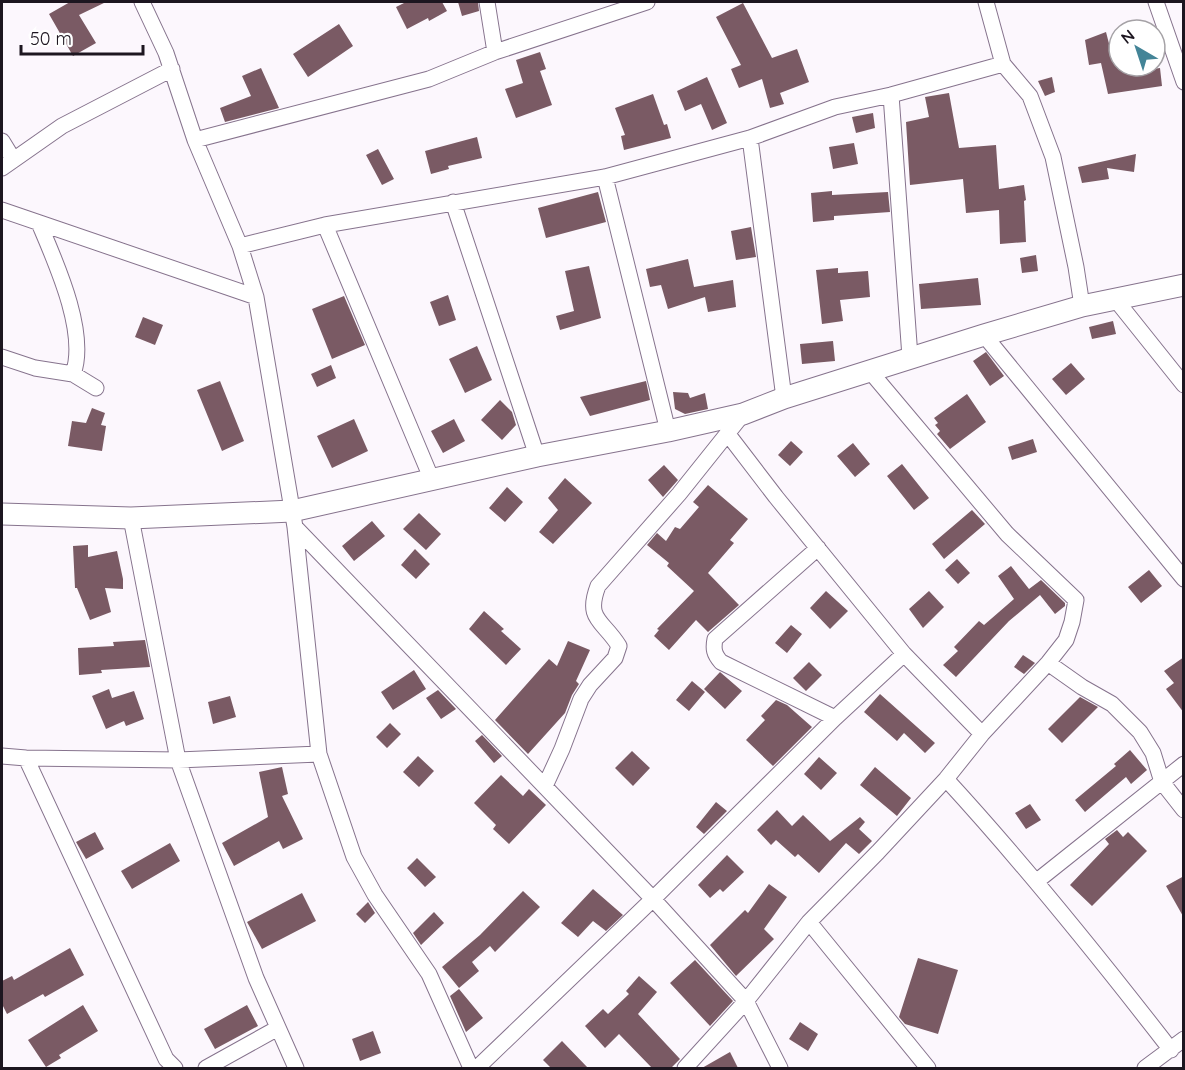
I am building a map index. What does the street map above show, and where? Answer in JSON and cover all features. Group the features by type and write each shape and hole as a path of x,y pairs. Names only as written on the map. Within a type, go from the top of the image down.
{"street":[{"path":"142,2 166,52 195,140 240,246 256,297 294,519 319,754 354,857 375,895 429,974 471,1068"},
{"path":"487,2 495,52"},
{"path":"195,140 429,79 495,52 647,2"},
{"path":"986,2 1003,64 1030,96 1053,157 1082,306"},
{"path":"1156,2 1184,82"},
{"path":"240,246 325,225 605,177 750,138 835,107 891,95 1003,64"},
{"path":"2,141 7,163 62,126 171,69"},
{"path":"891,95 910,357"},
{"path":"750,138 784,398"},
{"path":"605,177 668,431"},
{"path":"453,202 537,456"},
{"path":"2,210 256,297"},
{"path":"39,223 63,278 67,294 79,350 78,363 73,375"},
{"path":"325,225 432,480"},
{"path":"2,514 294,519 432,480 742,414 869,370 1082,306 1184,285"},
{"path":"1116,300 1184,385"},
{"path":"984,335 1184,579"},
{"path":"2,357 35,368 73,375 96,388"},
{"path":"685,1068 746,1001 809,922 946,779 982,734 1048,663 1066,640 1072,622 1076,600 1007,534 869,370"},
{"path":"545,786 562,749 580,699 615,658 619,646 593,612 593,600 598,586 679,494 742,414"},
{"path":"728,433 776,497 904,654 982,734"},
{"path":"131,518 178,760 256,978 296,1068"},
{"path":"294,519 653,899 746,1001 780,1068"},
{"path":"818,548 715,639 713,648 721,662 835,718"},
{"path":"477,1068 653,899 835,718 904,654"},
{"path":"1048,663 1113,705 1140,732 1153,753 1162,782 1184,810"},
{"path":"2,756 178,760 319,754"},
{"path":"26,758 166,1059 175,1068"},
{"path":"1036,881 1184,764"},
{"path":"946,779 1006,845 1172,1050"},
{"path":"809,922 928,1068"},
{"path":"206,1068 278,1028"},
{"path":"1145,1068 1184,1039"}],"building":[{"path":"70,2 106,2 79,15 96,43 73,56 49,14"},
{"path":"406,2 442,2 447,11 407,29 396,7"},
{"path":"458,2 478,2 479,11 462,16"},
{"path":"743,3 772,58 797,49 809,82 780,93 784,104 770,108 762,79 739,88 731,69 741,65 716,17"},
{"path":"339,24 353,46 308,77 293,54"},
{"path":"1106,32 1107,78 1161,78 1162,86 1108,94 1101,63 1089,65 1085,40"},
{"path":"540,52 546,69 540,71 552,105 516,118 505,89 523,83 516,60"},
{"path":"261,68 279,108 225,122 220,108 251,96 242,76"},
{"path":"707,77 727,123 712,130 701,104 685,111 677,91"},
{"path":"1052,77 1055,92 1045,96 1038,81"},
{"path":"949,93 959,148 996,145 999,189 1024,185 1026,242 1000,244 999,210 966,213 963,179 910,185 906,122 929,117 925,97"},
{"path":"653,94 671,138 624,150 621,136 625,135 615,108"},
{"path":"873,113 875,128 856,133 852,117"},
{"path":"477,137 482,158 448,166 449,169 431,174 425,151"},
{"path":"854,143 858,164 833,169 829,147"},
{"path":"378,149 394,179 382,185 366,155"},
{"path":"1136,154 1134,172 1107,168 1109,179 1082,183 1078,167"},
{"path":"832,191 832,195 888,192 890,212 834,216 834,220 813,222 811,193"},
{"path":"598,192 606,222 546,238 538,208"},
{"path":"751,227 756,257 736,260 731,231"},
{"path":"1036,255 1038,271 1022,273 1020,258"},
{"path":"688,259 694,287 733,280 736,307 708,312 705,297 668,309 661,285 650,287 646,269"},
{"path":"589,266 601,318 560,330 556,316 574,311 565,271"},
{"path":"838,268 838,273 868,271 870,297 840,300 843,321 822,324 816,270"},
{"path":"978,278 981,305 921,309 919,284"},
{"path":"448,295 456,320 439,326 430,302"},
{"path":"344,296 365,345 332,359 312,309"},
{"path":"143,317 163,325 155,345 135,337"},
{"path":"1113,321 1116,334 1092,339 1089,327"},
{"path":"833,341 835,361 802,364 800,344"},
{"path":"477,346 492,380 465,393 449,359"},
{"path":"986,352 1004,376 990,386 973,361"},
{"path":"1071,363 1085,379 1066,395 1052,379"},
{"path":"331,365 336,378 317,387 311,374"},
{"path":"220,381 244,441 222,451 197,390"},
{"path":"646,381 650,400 590,416 580,397"},
{"path":"673,392 688,393 690,398 705,393 708,409 685,414 675,409"},
{"path":"967,394 986,422 950,449 937,434 940,431 935,425 938,423 934,418"},
{"path":"500,400 512,412 516,425 502,440 481,420"},
{"path":"92,408 105,413 101,425 106,426 102,451 68,446 72,421 86,423"},
{"path":"354,419 368,451 332,468 317,436"},
{"path":"454,419 465,441 443,453 431,431"},
{"path":"1033,439 1037,452 1012,460 1008,447"},
{"path":"791,441 803,452 790,466 778,455"},
{"path":"853,443 870,464 855,477 837,456"},
{"path":"902,464 929,498 914,510 887,476"},
{"path":"664,465 678,480 663,497 648,480"},
{"path":"565,478 592,503 553,544 539,532 558,510 548,498"},
{"path":"708,485 748,519 730,540 734,543 708,573 739,605 708,632 696,620 669,650 654,636 659,630 657,629 694,591 667,566 669,563 647,545 657,533 666,541 675,527 680,529 699,507 693,502"},
{"path":"507,487 523,502 505,522 489,508"},
{"path":"972,510 985,524 944,559 932,544"},
{"path":"419,513 441,534 426,550 403,529"},
{"path":"372,521 385,536 354,561 342,546"},
{"path":"88,545 88,557 117,551 123,579 123,589 105,588 111,612 90,620 77,588 75,588 73,546"},
{"path":"415,549 430,564 416,579 401,565"},
{"path":"957,559 970,573 958,584 945,570"},
{"path":"1011,566 1029,589 1041,580 1065,603 1065,606 1055,614 1040,595 1009,621 956,677 943,665 958,651 954,647 979,621 984,625 1014,599 998,576"},
{"path":"1149,570 1162,586 1141,603 1128,587"},
{"path":"826,591 848,611 830,629 810,608"},
{"path":"929,591 944,607 923,628 909,609"},
{"path":"484,611 521,649 506,665 469,629"},
{"path":"791,625 802,634 787,653 775,643"},
{"path":"145,640 150,667 101,670 102,673 79,675 78,648 114,646 113,642"},
{"path":"568,641 590,650 576,681 579,684 565,713 528,754 495,720 549,659 557,666"},
{"path":"1023,655 1035,663 1024,674 1014,667"},
{"path":"1184,657 1184,713 1166,689 1174,683 1164,671"},
{"path":"809,662 822,675 806,691 793,678"},
{"path":"414,670 426,689 393,710 381,692"},
{"path":"720,672 742,691 725,709 704,689"},
{"path":"692,681 705,692 689,711 676,700"},
{"path":"109,689 112,698 134,691 144,719 126,726 124,721 106,729 92,696"},
{"path":"438,690 456,709 441,719 426,698"},
{"path":"880,694 935,743 925,753 904,733 897,741 864,712"},
{"path":"230,696 236,717 213,724 208,702"},
{"path":"1080,697 1098,707 1062,743 1048,729"},
{"path":"776,700 787,705 812,727 773,766 746,740 765,720 761,716"},
{"path":"390,723 401,734 387,748 376,737"},
{"path":"482,735 502,756 494,763 475,741"},
{"path":"1130,750 1147,770 1131,784 1126,777 1085,812 1075,800 1116,766 1114,764"},
{"path":"632,751 650,768 633,786 615,768"},
{"path":"418,756 434,771 419,787 403,772"},
{"path":"819,757 837,773 821,790 804,774"},
{"path":"282,767 288,794 282,796 303,839 283,849 279,841 234,866 222,843 268,817 259,772"},
{"path":"875,767 911,798 897,816 860,785"},
{"path":"501,775 523,796 529,789 546,805 509,844 493,829 496,825 474,803"},
{"path":"716,802 727,811 704,834 696,827"},
{"path":"1030,804 1041,820 1026,829 1015,813"},
{"path":"777,810 792,826 803,815 830,841 860,817 865,822 859,829 872,841 859,854 846,843 819,873 798,854 795,857 776,840 771,845 757,830"},
{"path":"1117,830 1123,837 1128,832 1147,851 1092,906 1070,885 1109,844 1105,839"},
{"path":"95,832 104,849 86,859 76,842"},
{"path":"170,843 180,861 132,889 121,871"},
{"path":"727,855 744,872 723,892 720,889 710,898 698,885"},
{"path":"417,858 436,877 425,887 407,868"},
{"path":"1184,876 1184,918 1166,886"},
{"path":"769,884 787,897 764,929 774,939 736,976 710,945 745,910 748,913"},
{"path":"593,889 623,915 606,931 593,921 578,937 561,923"},
{"path":"523,891 540,907 495,952 490,946 472,962 479,971 459,988 442,967 480,935"},
{"path":"302,893 316,921 262,949 247,922"},
{"path":"368,902 375,913 365,923 356,914"},
{"path":"434,912 444,923 421,945 413,933"},
{"path":"70,948 84,975 45,997 43,994 7,1014 2,1004 2,981 12,976 14,980"},
{"path":"918,958 958,970 938,1034 905,1024 899,1017"},
{"path":"695,960 733,1001 710,1026 670,983"},
{"path":"639,976 657,992 638,1014 680,1059 671,1068 652,1068 619,1034 605,1048 585,1026 603,1009 608,1014 629,994 626,991"},
{"path":"459,989 483,1018 466,1032 450,996"},
{"path":"83,1005 98,1031 59,1055 61,1058 46,1067 28,1040"},
{"path":"247,1005 258,1026 215,1049 204,1029"},
{"path":"800,1022 818,1034 808,1051 789,1039"},
{"path":"373,1031 381,1053 360,1061 352,1039"},
{"path":"562,1041 588,1068 551,1068 543,1060"},
{"path":"730,1052 738,1068 702,1068"}]}
